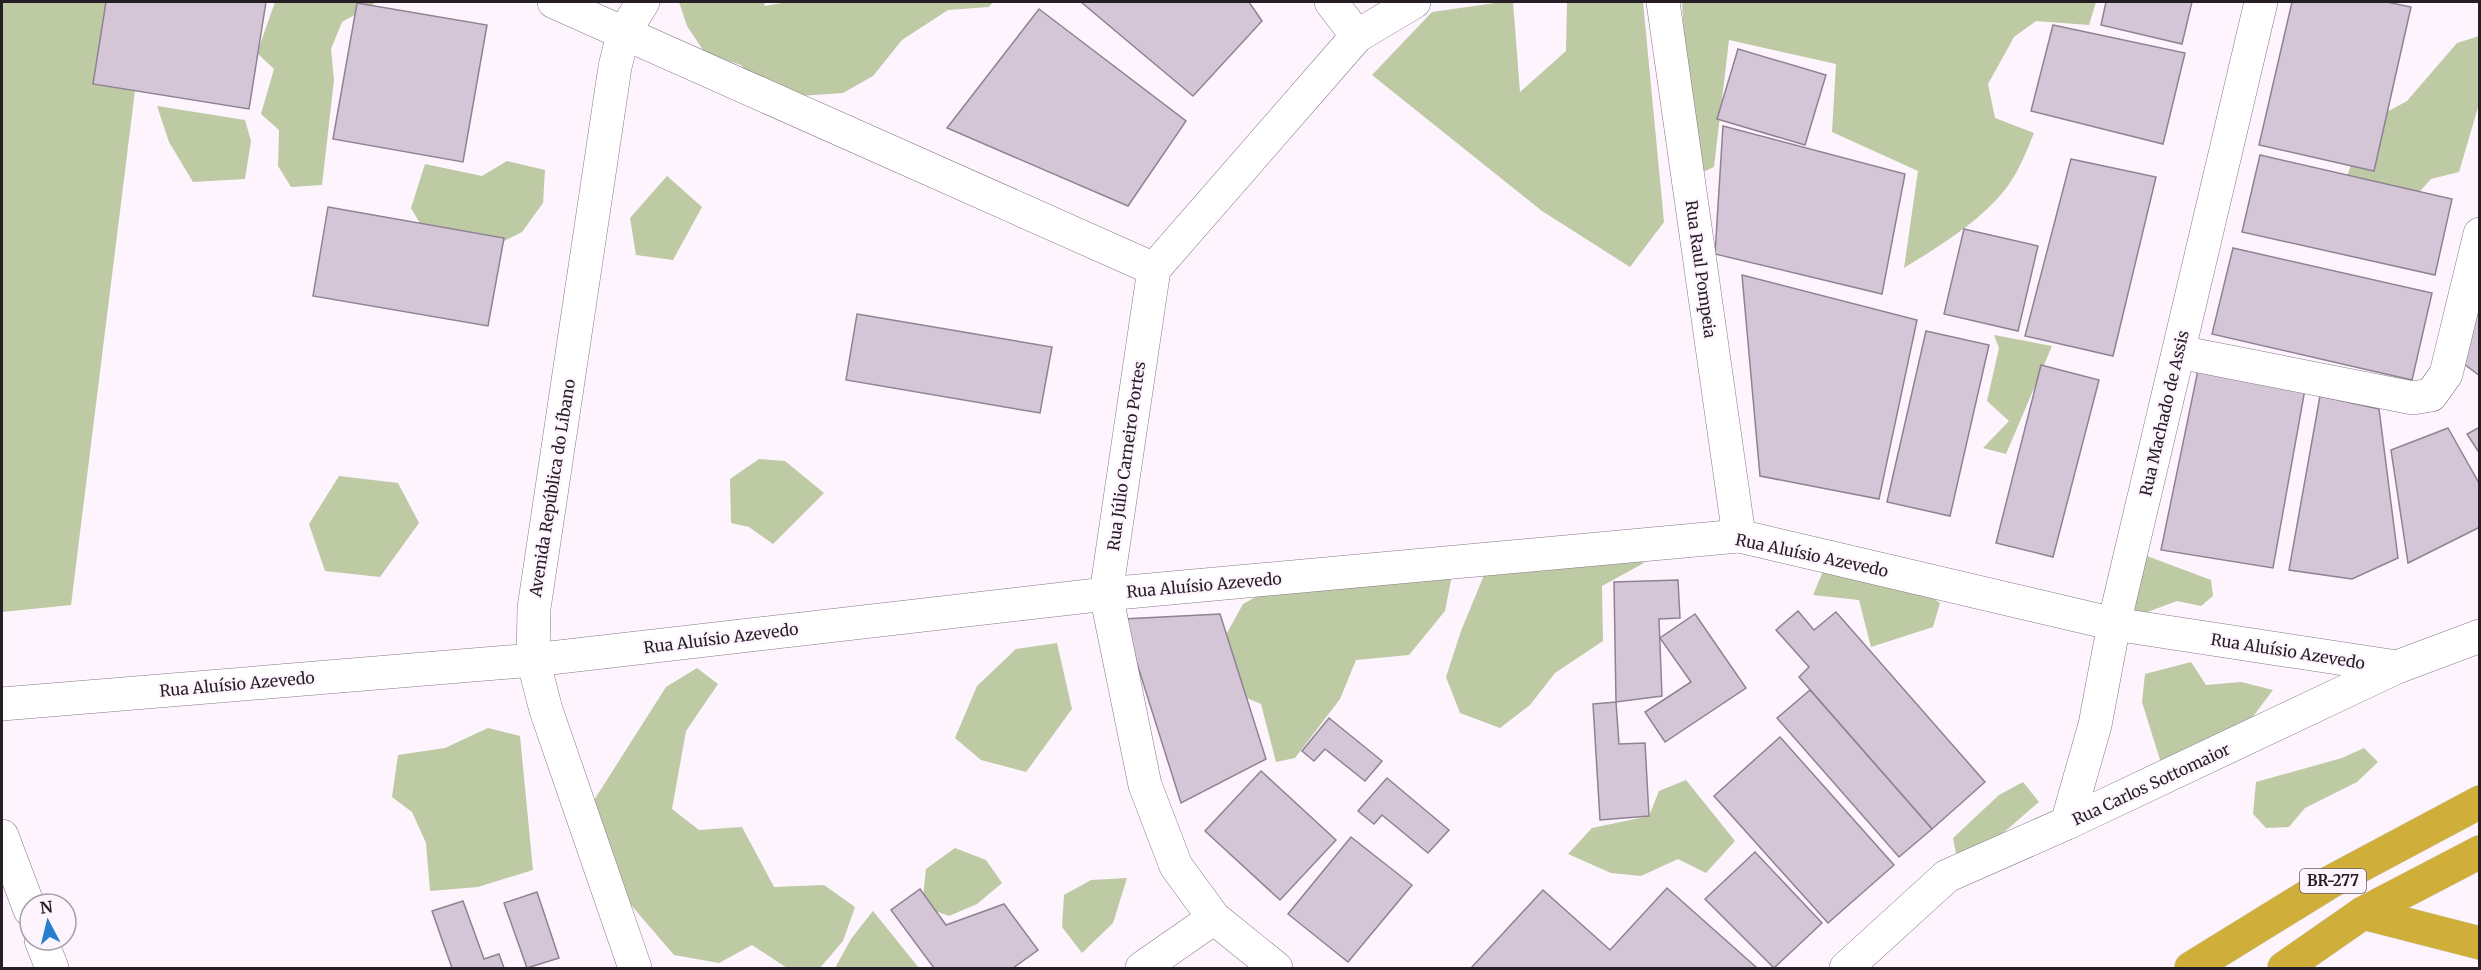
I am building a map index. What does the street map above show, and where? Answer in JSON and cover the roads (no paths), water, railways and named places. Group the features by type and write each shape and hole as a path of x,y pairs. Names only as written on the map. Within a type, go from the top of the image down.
{"highway":[{"name":"BR-277","path":"2191,969 2332,881 2480,802"},
{"name":"BR-277","path":"2284,969 2362,913 2480,852"},
{"path":"2362,913 2480,943"}],"street":[{"path":"554,2 1154,269 1357,36 1414,2"},
{"name":"Avenida República do Líbano","path":"635,969 546,710 533,660 534,608 615,67 623,34 643,2"},
{"path":"1331,2 1357,36"},
{"name":"Rua Raul Pompeia","path":"1663,2 1739,536"},
{"name":"Rua Machado de Assis","path":"2067,823 2095,725 2114,624 2261,2"},
{"path":"2179,352 2413,398 2431,395 2446,374 2480,234"},
{"name":"Rua Júlio Carneiro Portes","path":"1154,269 1106,594 1145,785 1176,866 1214,918 1276,969"},
{"name":"Rua Aluísio Azevedo","path":"2,704 533,660 1106,594 1739,536 2114,624 2397,667"},
{"name":"Rua Carlos Sottomaior","path":"1846,969 1947,876 2067,823 2397,667 2480,636"},
{"path":"2,836 23,892"},
{"path":"1142,969 1214,918"},
{"path":"46,952 52,969"}]}
